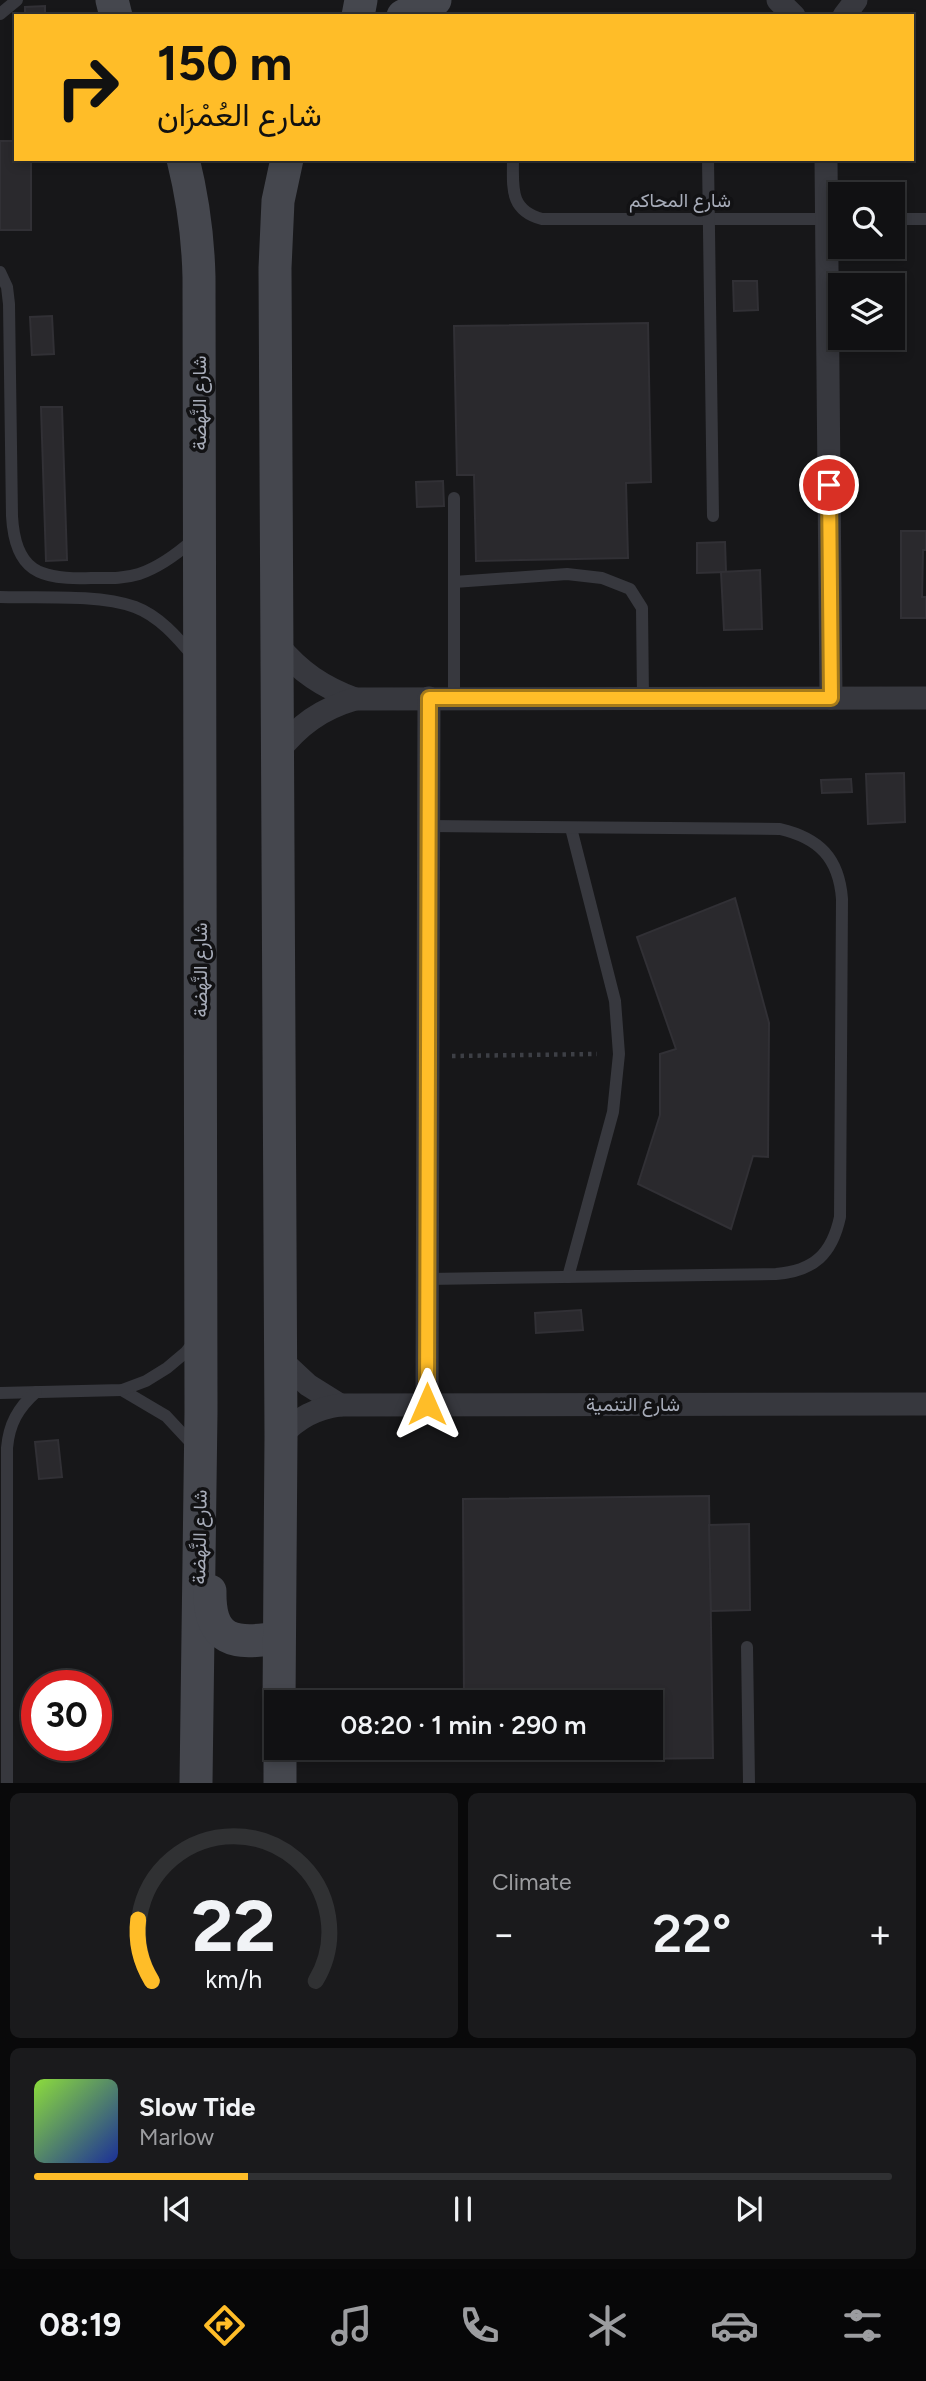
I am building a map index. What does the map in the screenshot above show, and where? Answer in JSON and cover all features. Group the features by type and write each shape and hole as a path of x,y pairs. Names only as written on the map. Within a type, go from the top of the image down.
{"street":[{"path":"407,14 435,0"},
{"path":"778,0 792,14"},
{"name":"شارع النَّهضة","path":"183,161 198,239 201,1412 196,1783"},
{"path":"279,1690 281,1436 276,234 278,201 286,161"},
{"path":"826,161 829,182"},
{"path":"831,698 833,259"},
{"path":"278,645 293,664 312,679 332,691 355,699"},
{"path":"427,1404 429,698"},
{"path":"277,753 292,734 311,718 332,706 355,699 926,698"},
{"path":"280,1359 308,1385 340,1405"},
{"name":"شارع التنمية","path":"281,1436 307,1413 340,1405 926,1404"},
{"path":"201,1412 212,1448 213,1465 211,1614 216,1627 239,1642 277,1638"}],"lane":[{"path":"0,14 17,0"},
{"name":"شارع المحاكم","path":"513,161 513,194 523,211 542,219 828,219"},
{"path":"708,161 713,516"},
{"path":"905,219 926,219"},
{"path":"0,272 7,287 9,304 12,516 16,550 26,563 40,573 57,578 122,578 163,564 199,535"},
{"path":"454,498 454,698"},
{"path":"454,582 567,574 602,578 630,589 642,608 643,698"},
{"path":"79,579 79,599"},
{"path":"0,597 114,601 137,608 170,630 200,664"},
{"path":"427,1279 793,1272 811,1265 826,1252 836,1235 840,1203 842,899 841,883 834,864 821,847 801,834 780,829 429,827"},
{"path":"568,1277 613,1112 619,1054 615,1001 571,828"},
{"path":"0,1393 122,1390 146,1381 167,1368 186,1352 201,1333"},
{"path":"122,1390 166,1416 185,1434 200,1454"},
{"path":"7,1783 7,1448 12,1422 18,1411 36,1392"},
{"path":"747,1647 748,1783"}],"path":[{"path":"428,1057 619,1054"}],"building":[{"path":"45,6 45,14 25,14 25,7"},
{"path":"0,141 14,141 14,161 31,161 31,230 0,230"},
{"path":"733,281 757,281 758,310 734,311"},
{"path":"52,316 54,354 32,355 30,317"},
{"path":"648,323 651,482 626,483 628,558 476,561 474,475 457,475 454,326"},
{"path":"41,407 62,407 67,560 46,561"},
{"path":"443,481 444,506 417,507 416,482"},
{"path":"901,531 926,531 922,597 926,597 926,618 901,618"},
{"path":"725,542 726,572 697,573 697,543"},
{"path":"760,570 762,629 724,630 721,572"},
{"path":"904,773 905,822 868,824 866,774"},
{"path":"851,779 852,792 822,793 821,780"},
{"path":"735,898 769,1023 768,1157 753,1156 731,1229 638,1184 660,1115 660,1054 676,1049 637,937"},
{"path":"581,1310 583,1330 536,1333 535,1313"},
{"path":"58,1440 62,1477 39,1479 35,1442"},
{"path":"709,1496 713,1758 663,1759 663,1690 464,1690 463,1499"},
{"path":"749,1524 750,1610 711,1611 709,1525"},
{"path":"465,1760 548,1760 465,1761"}],"route":[{"path":"427,1404 429,698 831,698 829,485"}]}
